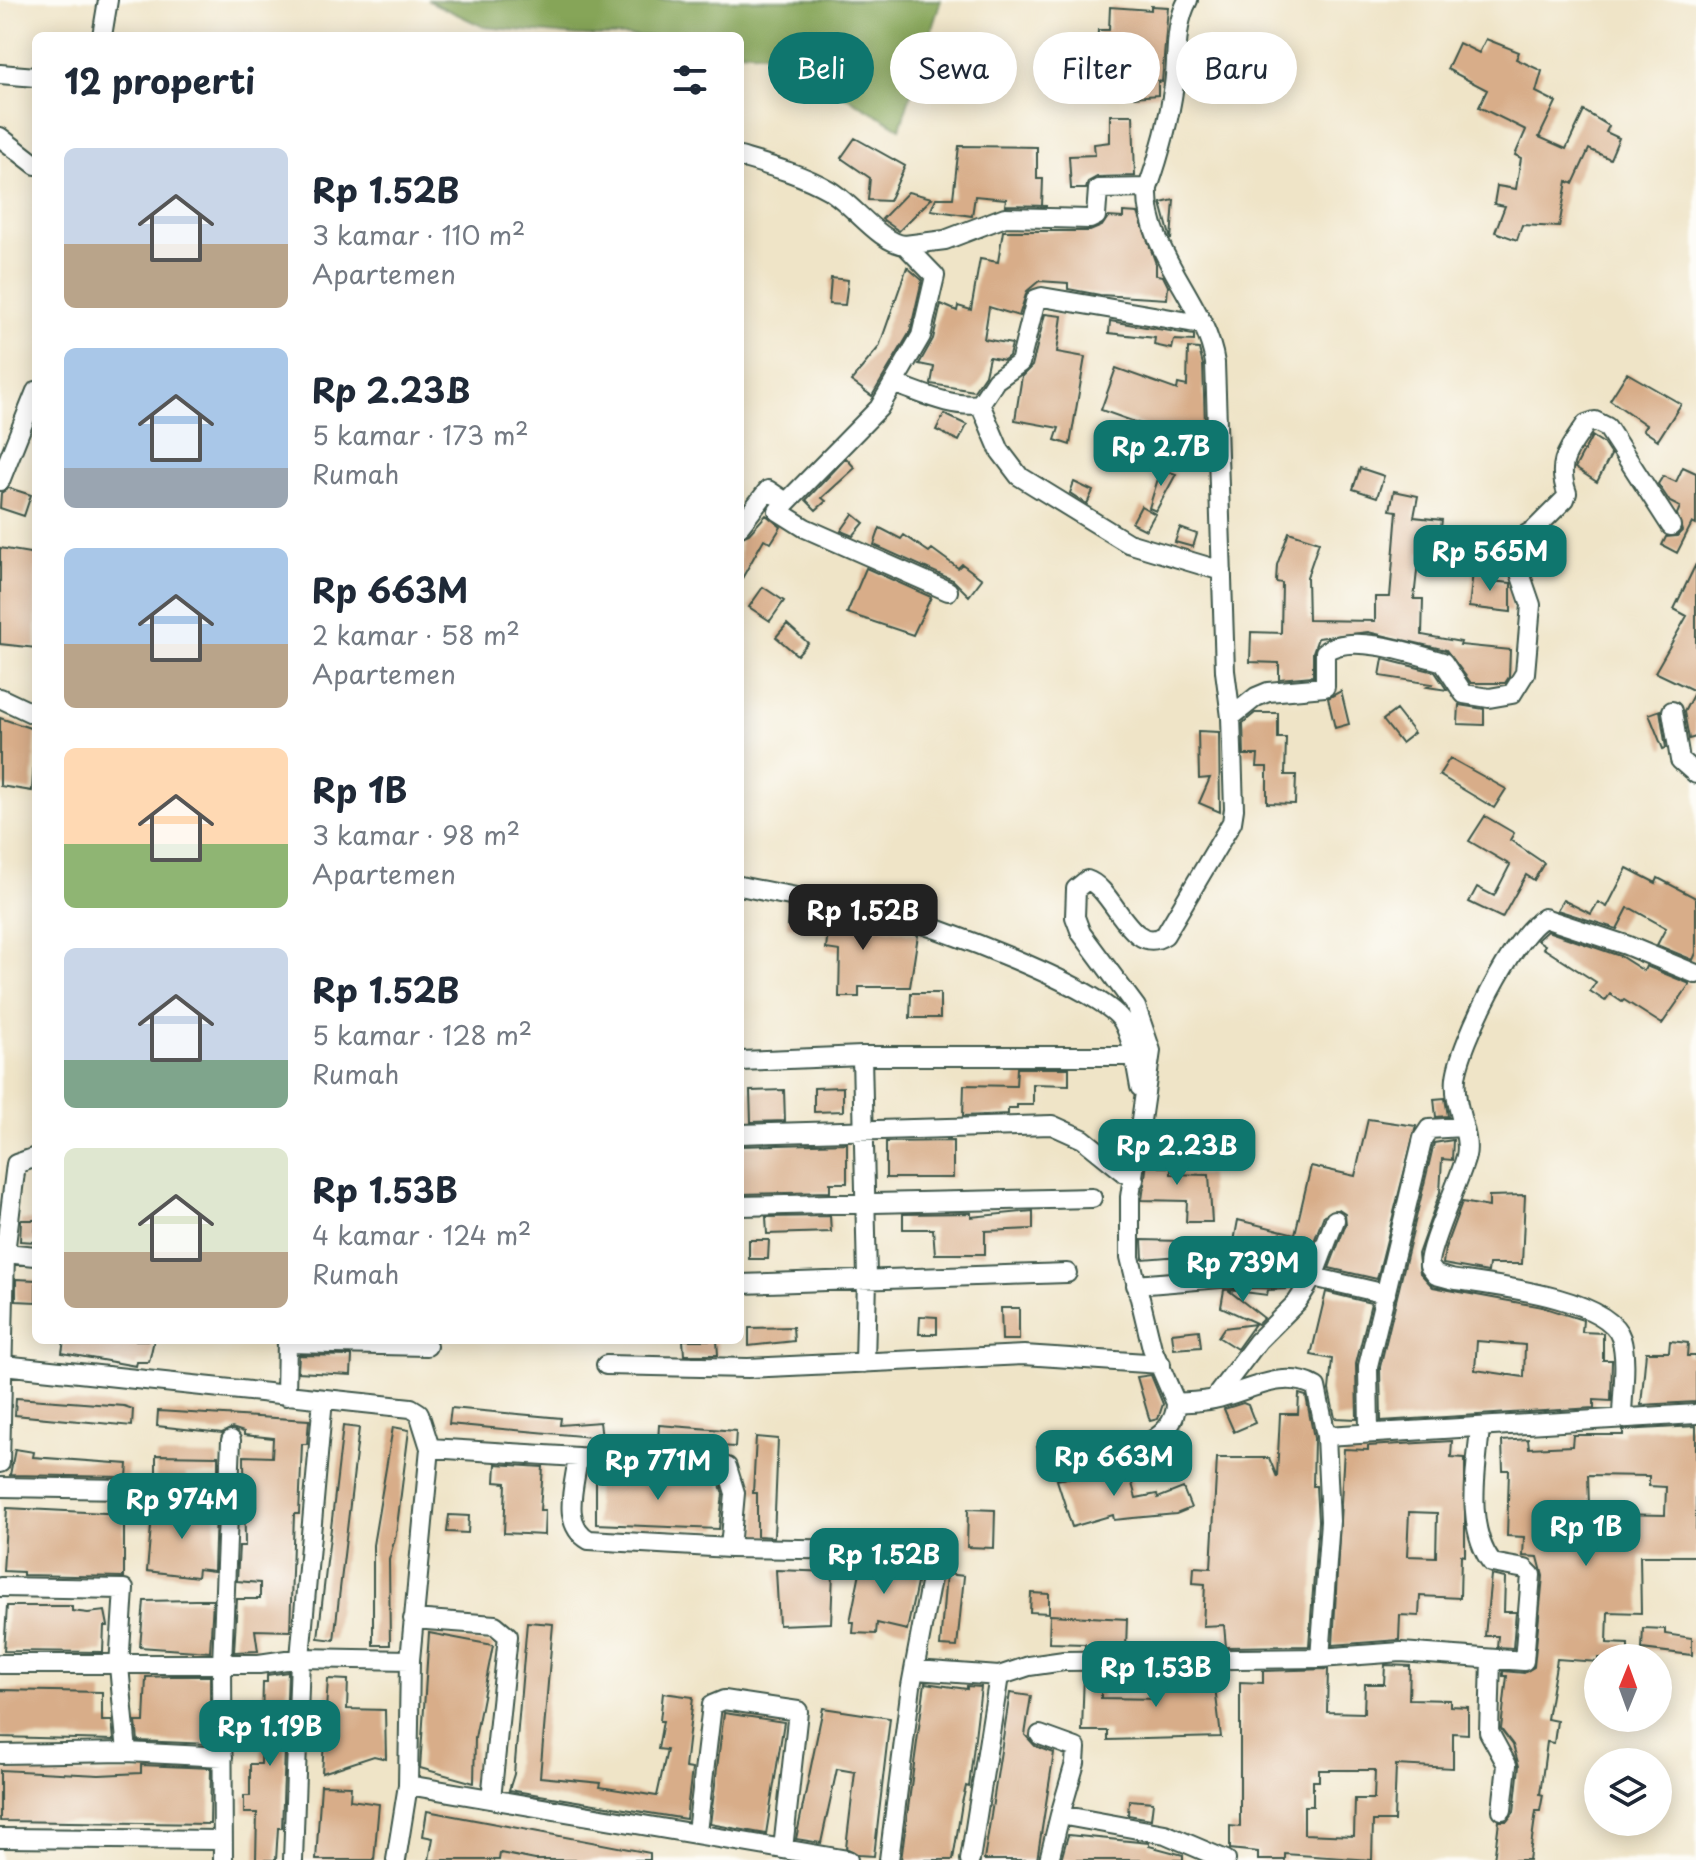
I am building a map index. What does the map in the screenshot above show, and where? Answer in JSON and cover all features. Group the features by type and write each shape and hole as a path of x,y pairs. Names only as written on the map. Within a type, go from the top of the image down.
{"street":[{"path":"103,32 108,0"},
{"path":"1061,1469 1128,1453 1162,1435 1172,1424 1176,1403 1152,1348 1130,1257 1134,1180 1151,1051 1136,1007 1081,933 1075,917 1076,889 1087,880 1092,881 1129,927 1147,940 1156,941 1165,935 1232,822 1231,717 1225,671 1212,341 1160,244 1147,203 1148,188 1166,135 1178,53 1179,17 1188,0"},
{"path":"0,74 32,77"},
{"path":"0,137 32,162"},
{"path":"744,158 789,171 829,190 856,208 888,239 905,245 935,276 921,336 879,408 778,511 805,528 948,591"},
{"path":"905,245 945,240 1005,217 1090,219 1096,216 1098,189 1148,188"},
{"path":"895,384 966,406 980,404 996,380 1020,363 1036,299 1053,297 1201,324"},
{"path":"0,481 32,401"},
{"path":"980,404 1000,451 1019,476 1128,543 1222,571"},
{"path":"1231,717 1256,697 1268,692 1325,687 1325,652 1339,645 1392,648 1443,662 1464,694 1489,698 1512,694 1525,673 1531,605 1510,544 1534,530 1565,499 1567,493 1560,479 1561,467 1586,424 1595,421 1607,427 1671,526"},
{"path":"744,521 768,490 786,502"},
{"path":"0,698 32,713"},
{"path":"1672,711 1680,760 1696,774"},
{"path":"744,887 892,915 942,930 1058,980 1116,1013 1123,1022 1143,1097"},
{"path":"1622,1418 1621,1338 1614,1325 1567,1301 1451,1279 1431,1272 1428,1259 1466,1157 1468,1139 1457,1113 1456,1076 1466,1043 1519,944 1537,921 1552,918 1696,974"},
{"path":"744,1061 862,1056 1134,1056"},
{"path":"862,1056 867,1278 865,1363"},
{"path":"744,1134 1052,1125 1083,1139 1134,1180"},
{"path":"1369,1431 1368,1366 1423,1138 1435,1127 1462,1127"},
{"path":"0,1463 3,1365 0,1327 5,1253 16,1164 32,1158"},
{"path":"744,1206 1092,1198"},
{"path":"1214,1399 1258,1341 1297,1302 1313,1277 1335,1220"},
{"path":"5,1253 32,1256"},
{"path":"744,1284 1067,1273"},
{"path":"1136,1285 1245,1276 1313,1277 1386,1294"},
{"path":"286,1396 287,1344"},
{"path":"371,1344 427,1346"},
{"path":"606,1365 748,1368 1024,1355 1161,1364"},
{"path":"3,1365 411,1408 419,1413 430,1448 410,1660 408,1785 396,1860"},
{"path":"1176,1403 1214,1399 1281,1379 1303,1380 1316,1387 1321,1398 1326,1436 1330,1521 1320,1658"},
{"path":"293,1860 300,1658 323,1399"},
{"path":"1326,1436 1369,1431 1480,1429 1696,1414"},
{"path":"916,1670 999,1676 1029,1666 1064,1661 1320,1658 1401,1652 1521,1661 1526,1658 1531,1575 1525,1569 1492,1563 1482,1547 1475,1478 1480,1429"},
{"path":"223,1860 222,1664 226,1501 231,1440"},
{"path":"430,1448 718,1464 727,1467 735,1493 730,1548"},
{"path":"578,1457 571,1516 580,1535 589,1540 730,1548 925,1551 933,1568 889,1860"},
{"path":"0,1487 127,1489 226,1501"},
{"path":"0,1587 124,1589 119,1666 127,1752"},
{"path":"413,1619 495,1625 508,1636 491,1799"},
{"path":"0,1664 119,1666 222,1664 300,1658 410,1660"},
{"path":"1491,1659 1489,1732 1507,1765 1502,1810"},
{"path":"970,1860 999,1676"},
{"path":"697,1832 712,1705 724,1700 798,1711 783,1849"},
{"path":"1040,1735 1076,1748 1075,1763 1049,1860"},
{"path":"0,1754 127,1752 223,1757"},
{"path":"408,1785 697,1832 741,1851 783,1849 848,1860"},
{"path":"1060,1815 1165,1834 1226,1860"},
{"path":"0,1838 222,1840"}],"green space":[{"path":"427,0 941,0 931,32 890,32 890,104 908,104 900,128 859,104 874,104 874,32 768,32 768,54 744,51 744,32 537,32 484,27"}],"building":[{"path":"1151,6 1168,7 1162,82 1160,32 1098,32 1109,30 1110,7 1151,10"},
{"path":"1486,39 1519,52 1516,59 1542,71 1536,92 1556,102 1539,137 1566,149 1584,111 1609,126 1606,132 1619,138 1610,159 1589,149 1573,184 1567,181 1559,227 1522,225 1517,240 1495,232 1505,206 1494,204 1497,186 1516,189 1521,158 1515,155 1526,130 1479,107 1487,90 1447,69 1459,43 1479,53"},
{"path":"1110,115 1133,115 1135,176 1097,177 1088,182 1086,189 1071,189 1069,156 1095,155 1094,144 1110,142"},
{"path":"855,138 905,166 889,201 868,200 870,178 841,158"},
{"path":"959,146 1037,147 1037,179 1043,179 1042,206 1005,205 1006,199 975,196 972,216 931,210 936,198 953,198"},
{"path":"908,192 932,198 899,231 882,219"},
{"path":"1174,200 1171,240 1161,203"},
{"path":"1123,212 1138,213 1156,264 1156,275 1163,276 1168,286 1167,299 1100,295 1068,289 1068,283 1039,281 1027,291 1019,316 989,307 984,339 1012,344 1009,356 1004,360 989,357 985,375 974,391 931,384 934,367 919,364 933,339 941,304 957,311 958,306 971,310 980,259 998,262 1003,231 1090,231 1102,226 1108,217 1123,218"},
{"path":"907,267 922,280 910,332 872,396 851,381 879,347"},
{"path":"831,278 848,280 845,305 829,304"},
{"path":"1045,314 1062,316 1057,352 1085,357 1070,445 1055,440 1059,428 1015,420 1022,376 1032,366"},
{"path":"1110,321 1194,335 1194,341 1174,340 1172,349 1154,345 1155,338 1109,333"},
{"path":"1188,348 1199,349 1203,365 1205,425 1202,424 1192,443 1173,437 1165,460 1141,452 1146,426 1101,410 1116,368 1177,390 1178,384 1187,386"},
{"path":"1627,373 1681,404 1658,440 1643,430 1646,425 1610,400"},
{"path":"944,414 967,425 959,441 936,430"},
{"path":"1592,436 1603,443 1611,455 1597,482 1575,468"},
{"path":"846,458 855,468 822,498 826,501 816,510 806,500"},
{"path":"1683,467 1696,473 1696,525 1692,523 1677,553 1662,545 1666,537 1677,536 1682,531 1677,514 1680,507 1670,502 1658,484 1663,476 1676,482"},
{"path":"1360,468 1384,476 1377,497 1353,489"},
{"path":"1161,469 1176,474 1156,511 1149,508"},
{"path":"1074,482 1093,491 1087,504 1070,493"},
{"path":"9,488 31,495 24,516 0,508 1,493"},
{"path":"1394,491 1418,496 1414,517 1442,520 1440,535 1463,538 1461,556 1419,552 1414,599 1423,599 1422,635 1461,642 1460,645 1510,650 1509,677 1505,683 1471,683 1446,650 1368,632 1318,638 1313,652 1313,676 1279,679 1279,663 1250,662 1251,632 1281,633 1282,583 1276,582 1277,565 1289,532 1319,542 1307,577 1308,620 1375,621 1375,597 1390,597 1397,511 1390,510"},
{"path":"1141,506 1155,514 1146,530 1132,523"},
{"path":"853,514 864,523 853,536 841,531"},
{"path":"766,515 781,527 771,543 764,539 744,575 744,536"},
{"path":"880,528 901,539 904,535 929,552 932,549 958,568 962,564 982,579 969,596 953,580 874,545"},
{"path":"1180,528 1197,534 1193,547 1175,542"},
{"path":"0,548 32,553 32,648 0,644"},
{"path":"1696,564 1696,737 1689,739 1684,712 1695,691 1655,672 1687,616 1674,609"},
{"path":"866,568 931,597 913,635 847,613"},
{"path":"1473,572 1491,573 1490,581 1511,583 1511,612 1469,607"},
{"path":"763,587 784,601 770,621 749,607"},
{"path":"787,624 808,643 797,655 776,637"},
{"path":"1383,659 1435,672 1447,690 1427,687 1432,684 1380,676"},
{"path":"1341,691 1349,724 1335,728 1328,698"},
{"path":"1459,705 1484,709 1484,725 1458,724"},
{"path":"1396,710 1414,733 1401,743 1383,720"},
{"path":"1660,710 1666,748 1663,749 1649,714"},
{"path":"1255,713 1278,713 1278,738 1286,738 1285,775 1296,775 1295,804 1267,803 1267,767 1257,767 1258,755 1244,755 1243,723"},
{"path":"0,718 32,729 32,791 0,786"},
{"path":"1198,731 1219,732 1220,812 1199,803 1210,778 1199,779"},
{"path":"1450,758 1506,789 1494,808 1439,775"},
{"path":"1485,816 1514,833 1510,840 1544,863 1534,880 1526,875 1502,918 1469,902 1477,887 1494,896 1510,865 1469,841"},
{"path":"1627,868 1656,883 1658,878 1696,898 1696,953 1693,960 1657,945 1666,928 1632,909 1628,908 1617,929 1557,910 1563,900 1591,914 1598,902 1607,907"},
{"path":"789,908 850,919 849,927 876,931 877,927 918,935 910,987 859,987 859,997 839,997 840,951 826,949 828,930 787,926"},
{"path":"1547,931 1620,956 1644,971 1646,966 1690,984 1662,1024 1624,1000 1622,1002 1610,994 1605,1001 1590,991 1596,982 1543,948 1545,945 1537,940"},
{"path":"911,993 940,993 940,1018 910,1018"},
{"path":"1017,1068 1069,1068 1069,1085 1033,1084 1033,1105 1008,1108 1008,1114 963,1116 964,1085 1016,1086"},
{"path":"843,1087 843,1111 814,1112 814,1088"},
{"path":"784,1090 785,1121 751,1122 750,1091"},
{"path":"1445,1098 1448,1116 1436,1117 1434,1099"},
{"path":"1368,1119 1416,1126 1377,1279 1329,1268 1346,1224 1345,1213 1339,1209 1324,1215 1305,1265 1230,1263 1238,1220 1295,1234 1311,1166 1355,1176"},
{"path":"1150,1139 1161,1139 1160,1167 1171,1167 1171,1174 1209,1175 1212,1222 1186,1222 1187,1201 1142,1200"},
{"path":"1453,1140 1452,1160 1442,1159 1440,1192 1418,1254 1420,1273 1433,1287 1542,1307 1583,1320 1582,1332 1603,1333 1603,1360 1612,1360 1611,1401 1594,1400 1594,1408 1381,1421 1380,1367 1434,1143","holes":["1477,1341 1525,1345 1524,1377 1475,1370"]},
{"path":"953,1141 953,1178 886,1178 886,1142"},
{"path":"847,1143 847,1183 830,1183 830,1192 744,1194 744,1146"},
{"path":"1525,1195 1522,1264 1489,1264 1488,1272 1443,1264 1445,1248 1462,1202 1489,1207 1489,1196"},
{"path":"1033,1211 1033,1229 985,1231 985,1254 935,1254 933,1229 903,1229 903,1214 971,1213 971,1217"},
{"path":"830,1216 831,1232 767,1234 766,1217"},
{"path":"21,1220 32,1220 32,1242 20,1241"},
{"path":"749,1240 769,1240 768,1259 749,1259"},
{"path":"1142,1240 1180,1241 1180,1256 1143,1259"},
{"path":"16,1279 32,1280 32,1302 16,1301"},
{"path":"1291,1289 1268,1290 1267,1295 1228,1290 1264,1318 1258,1324 1221,1307 1224,1290"},
{"path":"1326,1292 1371,1303 1356,1364 1357,1419 1335,1418 1329,1390 1332,1359 1311,1355"},
{"path":"1001,1308 1019,1308 1019,1340 1002,1340"},
{"path":"920,1316 937,1317 937,1334 919,1334"},
{"path":"1255,1324 1237,1349 1218,1337 1224,1328"},
{"path":"793,1327 794,1341 749,1346 749,1328"},
{"path":"1199,1330 1201,1347 1174,1349 1172,1333"},
{"path":"1670,1341 1688,1343 1687,1356 1696,1356 1696,1402 1641,1405 1646,1352 1669,1352"},
{"path":"63,1344 153,1344 149,1362 137,1362 136,1366 62,1353"},
{"path":"683,1344 717,1344 718,1355 684,1355"},
{"path":"299,1355 352,1356 351,1375 298,1372"},
{"path":"1151,1375 1163,1404 1158,1419 1150,1421 1137,1377"},
{"path":"1299,1394 1306,1396 1314,1438 1313,1486 1316,1486 1318,1521 1309,1646 1226,1647 1224,1625 1203,1626 1205,1584 1193,1583 1194,1567 1211,1568 1217,1458 1269,1458 1277,1477 1280,1414 1298,1414"},
{"path":"16,1398 124,1406 133,1409 132,1426 15,1415"},
{"path":"1243,1403 1248,1405 1255,1423 1234,1432 1224,1409"},
{"path":"451,1408 561,1418 560,1425 600,1422 602,1438 449,1424"},
{"path":"158,1411 309,1420 307,1444 302,1444 299,1514 294,1514 290,1631 255,1630 258,1651 234,1652 237,1599 260,1599 260,1583 237,1581 239,1546 245,1546 244,1456 272,1457 273,1438 244,1435 244,1432 232,1428 222,1433 157,1426"},
{"path":"659,1425 736,1431 735,1447 658,1442"},
{"path":"343,1426 359,1428 334,1640 318,1638"},
{"path":"1696,1426 1696,1556 1640,1556 1641,1613 1608,1612 1607,1643 1628,1644 1584,1644 1584,1661 1557,1659 1547,1719 1557,1721 1554,1743 1547,1742 1540,1794 1543,1795 1540,1811 1536,1811 1529,1860 1494,1860 1499,1821 1507,1821 1514,1812 1519,1766 1513,1745 1501,1729 1507,1676 1503,1676 1503,1671 1524,1673 1534,1667 1543,1576 1538,1557 1523,1556 1524,1537 1507,1536 1509,1470 1503,1470 1502,1441 1528,1439 1529,1448 1572,1446 1573,1435 1623,1435 1623,1430","holes":["1588,1475 1649,1476 1649,1486 1666,1487 1665,1515 1612,1514 1612,1507 1589,1506"]},
{"path":"393,1427 409,1430 396,1534 389,1560 390,1645 373,1645 373,1545"},
{"path":"1111,1431 1115,1443 1058,1457 1043,1467 1037,1447"},
{"path":"756,1437 778,1439 774,1537 757,1536 757,1493 753,1493"},
{"path":"1452,1441 1451,1457 1465,1458 1465,1556 1461,1555 1460,1598 1420,1596 1419,1616 1400,1615 1399,1640 1333,1645 1344,1449 1368,1450 1368,1446","holes":["1409,1512 1437,1513 1436,1557 1407,1556"]},
{"path":"15,1449 34,1452 33,1457 128,1464 127,1477 10,1475"},
{"path":"156,1455 218,1456 218,1475 186,1474 186,1484 156,1480"},
{"path":"496,1464 543,1467 540,1510 545,1510 544,1535 504,1533 506,1483 495,1482"},
{"path":"1127,1465 1136,1498 1157,1494 1158,1498 1183,1488 1191,1508 1176,1514 1114,1520 1113,1515 1072,1527 1057,1480"},
{"path":"627,1473 627,1478 682,1482 683,1477 718,1479 723,1494 719,1529 596,1524 596,1474"},
{"path":"153,1504 216,1512 214,1571 198,1569 197,1577 147,1571"},
{"path":"7,1508 124,1514 124,1577 23,1575 23,1572 3,1571"},
{"path":"968,1509 995,1510 994,1548 967,1547"},
{"path":"449,1515 469,1516 468,1533 447,1532"},
{"path":"862,1562 917,1563 916,1574 919,1574 907,1630 877,1623 876,1634 853,1633 854,1622 850,1622"},
{"path":"776,1570 833,1572 831,1623 779,1625"},
{"path":"946,1574 964,1576 957,1647 940,1646"},
{"path":"1491,1575 1505,1578 1504,1612 1516,1612 1513,1648 1497,1647 1498,1636 1485,1636"},
{"path":"1031,1593 1049,1594 1049,1613 1030,1612"},
{"path":"213,1600 210,1652 140,1647 144,1601"},
{"path":"7,1606 72,1606 72,1611 105,1611 108,1626 104,1626 103,1652 4,1651"},
{"path":"1050,1615 1127,1619 1126,1648 1085,1649 1085,1644 1049,1643"},
{"path":"527,1622 553,1624 540,1777 601,1783 600,1787 657,1796 667,1750 658,1749 663,1721 660,1721 663,1693 693,1697 685,1768 692,1769 686,1819 509,1790 514,1774"},
{"path":"1643,1628 1665,1629 1665,1634 1692,1638 1692,1655 1672,1653 1672,1644 1642,1644"},
{"path":"429,1633 493,1645 475,1738 474,1783 420,1768"},
{"path":"1385,1665 1410,1666 1409,1699 1450,1700 1450,1706 1468,1707 1468,1734 1453,1733 1453,1768 1396,1765 1394,1821 1373,1821 1372,1860 1285,1854 1285,1860 1258,1860 1258,1852 1230,1849 1230,1826 1240,1827 1240,1682 1263,1683 1263,1671 1328,1669 1327,1712 1364,1713 1365,1684 1384,1684","holes":["1319,1770 1375,1770 1374,1799 1355,1799 1354,1836 1304,1834 1304,1806 1313,1806 1313,1781 1319,1781"]},
{"path":"1213,1671 1221,1737 1108,1740 1108,1731 1082,1731 1084,1673 1101,1673 1101,1698 1159,1699 1159,1672"},
{"path":"288,1672 282,1828 278,1828 276,1860 256,1860 257,1813 244,1813 244,1796 250,1796 250,1764 261,1764 263,1682 267,1682 267,1675"},
{"path":"210,1676 210,1744 138,1741 136,1722 144,1722 146,1677"},
{"path":"328,1679 348,1680 347,1709 385,1710 386,1759 374,1756 322,1773"},
{"path":"925,1683 967,1689 967,1686 981,1687 969,1787 966,1786 962,1803 953,1860 901,1860"},
{"path":"0,1690 102,1692 102,1721 112,1721 114,1740 0,1737"},
{"path":"1010,1693 1031,1696 1025,1735 1035,1746 1054,1753 1037,1860 984,1860"},
{"path":"823,1708 890,1718 874,1856 859,1855 846,1848 855,1772 837,1769 821,1843 796,1839"},
{"path":"724,1713 784,1722 766,1834 710,1824"},
{"path":"141,1765 211,1768 210,1824 0,1821 0,1770 99,1775 141,1773"},
{"path":"321,1785 351,1786 350,1800 379,1804 374,1860 316,1860"},
{"path":"1129,1800 1153,1802 1151,1819 1128,1815"},
{"path":"427,1811 650,1853 650,1860 535,1860 500,1853 499,1860 429,1860 433,1838 423,1836"},
{"path":"1068,1835 1149,1843 1149,1846 1183,1855 1183,1860 1061,1860"}]}
